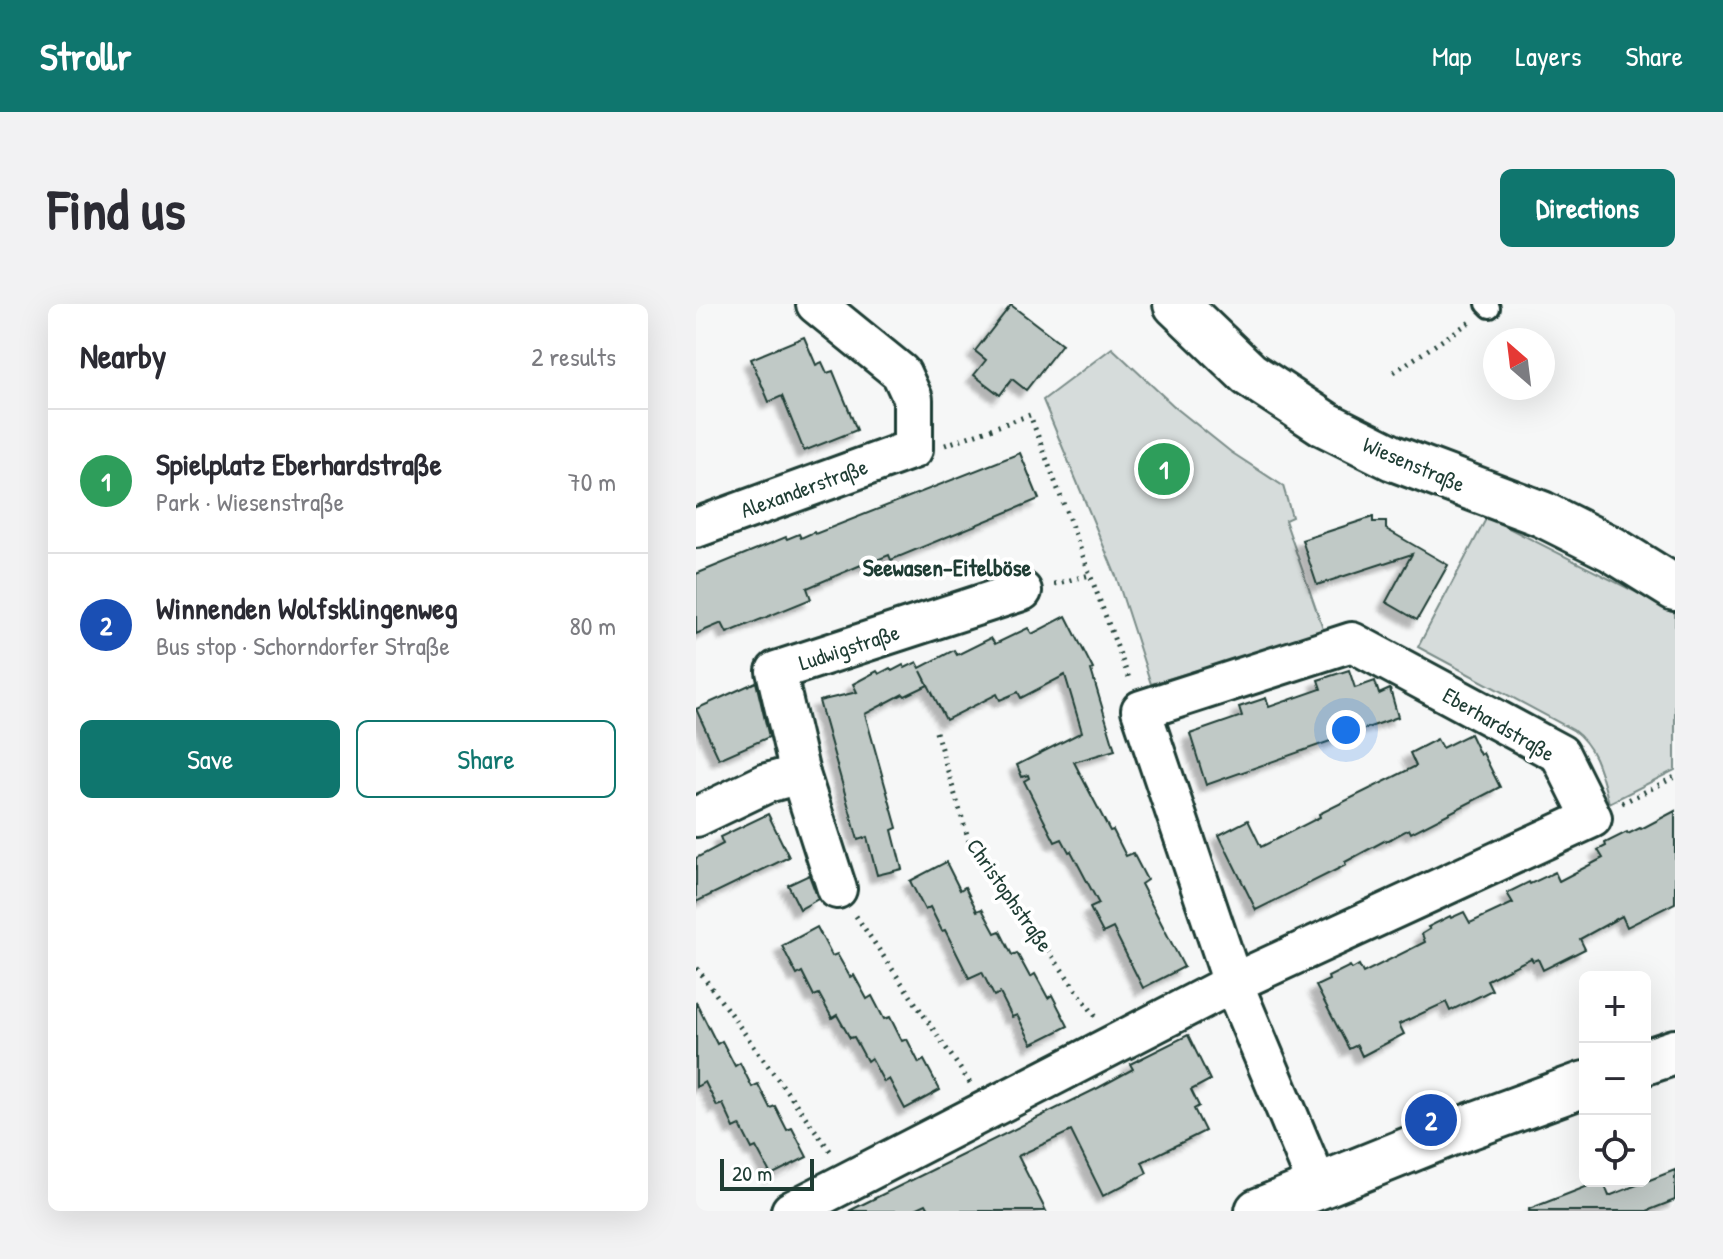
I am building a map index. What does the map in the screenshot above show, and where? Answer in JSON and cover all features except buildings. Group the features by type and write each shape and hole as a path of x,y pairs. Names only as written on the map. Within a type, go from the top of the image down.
{"street":[{"path":"816,304 901,373 913,399 913,449"},
{"name":"Wiesenstraße","path":"1176,304 1249,374 1325,424 1393,458 1542,514 1612,549 1675,588"},
{"name":"Alexanderstraße","path":"696,528 913,449"},
{"name":"Ludwigstraße","path":"837,889 800,774 776,671 1022,591"},
{"name":"Eberhardstraße","path":"1141,710 1352,642 1560,754 1592,818"},
{"path":"1141,710 1233,983 1318,1186"},
{"path":"696,817 767,783 800,774"},
{"path":"791,1211 1233,983 1592,818"},
{"path":"1651,1060 1675,1052"},
{"path":"1258,1211 1446,1135 1579,1086"}],"path":[{"path":"1394,372 1488,306"},
{"path":"913,449 941,447 1030,415 1141,710"},
{"name":"Christophstraße","path":"936,732 969,841 1116,1043"},
{"path":"1592,818 1675,777"},
{"path":"837,889 988,1109"},
{"path":"697,968 851,1180"}],"shaded area":[{"path":"1112,348 1176,408 1231,452 1283,486 1292,517 1285,520 1324,632 1151,684 1116,576 1043,400"},
{"path":"1487,517 1673,611 1675,770 1609,803 1593,754 1573,730 1418,647"}],"place":[{"name":"Spielplatz Eberhardstraße","path":"1164,469"},
{"name":"Winnenden Wolfsklingenweg","path":"1431,1120"}],"district":[{"name":"Seewasen-Eitelböse","path":"947,567"}]}
